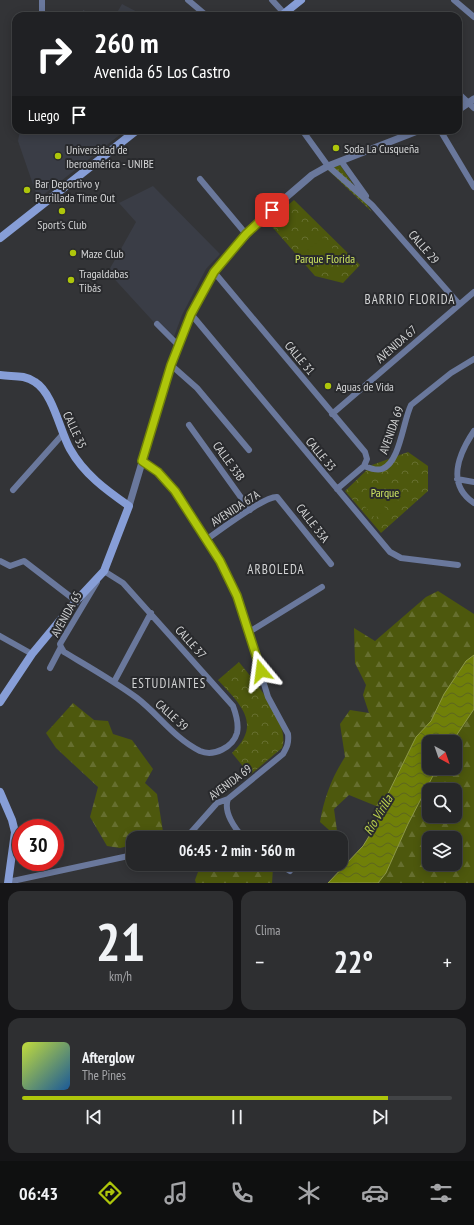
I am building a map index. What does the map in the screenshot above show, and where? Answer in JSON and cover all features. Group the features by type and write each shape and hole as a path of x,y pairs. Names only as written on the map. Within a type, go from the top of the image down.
{"main road":[{"path":"285,12 301,0"},
{"path":"0,238 132,134"},
{"name":"CALLE 35","path":"0,375 16,375 36,382 46,395 63,434 79,464 93,479 129,506"},
{"path":"0,702 32,654 76,601 104,571 129,506"},
{"path":"0,792 12,820 15,832 8,883"}],"street":[{"path":"42,0 42,12"},
{"path":"188,0 202,12"},
{"path":"272,0 281,12"},
{"path":"454,0 474,17"},
{"path":"462,96 472,103 462,108"},
{"name":"CALLE 29","path":"305,134 328,166 372,206 459,304"},
{"path":"129,506 171,365 191,314 214,272 246,234 312,175 328,166 410,134"},
{"path":"442,134 474,187"},
{"name":"CALLE 29","path":"341,161 372,206"},
{"path":"200,179 246,234"},
{"name":"CALLE 31","path":"214,272 364,452 367,459"},
{"name":"AVENIDA 67","path":"332,414 474,292"},
{"name":"CALLE 33","path":"191,314 385,548 395,556 458,566"},
{"path":"157,324 179,346"},
{"name":"AVENIDA 69","path":"364,466 378,470 390,464 395,455 407,412 411,405 451,373 474,359"},
{"path":"171,365 197,388 249,450"},
{"name":"CALLE 33B","path":"189,425 250,510"},
{"path":"474,431 463,450 458,466 457,479 459,487 474,503"},
{"path":"13,490 63,434"},
{"name":"AVENIDA 69","path":"337,489 364,466 367,459"},
{"path":"142,461 158,472 175,491 207,539 220,561 237,596 249,632 322,586"},
{"path":"457,479 474,482"},
{"name":"AVENIDA 67A","path":"207,539 250,510 271,498 276,497"},
{"name":"CALLE 33A","path":"276,497 331,564"},
{"path":"0,561 10,566 24,561 76,601"},
{"name":"CALLE 37","path":"104,571 123,583 233,706 237,718 237,732 233,740"},
{"name":"AVENIDA 65","path":"50,668 61,648 60,644 104,571"},
{"path":"114,682 151,613"},
{"name":"AVENIDA 69","path":"192,831 217,803 228,799 283,754 288,745 288,734 268,697 249,632"},
{"path":"0,636 32,654"},
{"name":"CALLE 39","path":"61,648 64,652 114,682 138,699 188,745 202,752 215,752 227,747 233,740"},
{"path":"228,799 227,810 232,822 239,831"},
{"path":"8,883 126,857"}],"shaded area":[{"path":"122,4 137,12 117,12"},
{"name":"Universidad de Iberoamérica - UNIBE","path":"19,134 121,134 38,199 18,141"},
{"path":"153,186 220,254 206,269 182,315 172,342 108,272 136,222 119,203"}],"green space":[{"path":"340,165 372,212 328,170"},
{"name":"Parque Florida","path":"294,200 360,265 343,283 315,276 268,222"},
{"path":"324,237 333,249 309,268 299,256"},
{"name":"Parque","path":"408,452 428,466 428,491 381,533 345,491 372,465"},
{"path":"395,487 403,496 389,508 382,499"},
{"path":"369,488 386,509 375,518 357,497"},
{"path":"438,591 474,614 474,655 466,661 444,694 431,721 416,737 381,808 349,795 334,809 337,831 330,831 320,822 329,788 345,757 340,724 350,710 369,713 363,695 366,685 355,663 354,628 375,641 426,597"},
{"path":"239,662 270,703 281,727 283,738 282,748 250,775 232,753 241,743 246,733 247,723 245,715 234,697 218,680"},
{"path":"73,703 94,720 108,721 113,734 132,740 153,769 145,783 157,794 163,831 126,831 126,847 120,848 107,846 90,817 98,787 56,748 46,733"},
{"path":"474,709 474,883 378,883 386,873 422,797 422,823 462,823 462,783 429,783 433,775 462,775 462,735 457,735"},
{"path":"273,871 272,883 196,883 195,880 198,872"}],"water":[{"name":"Río Virilla","path":"474,655 474,709 457,735 422,735 422,775 433,775 429,783 422,783 422,797 386,873 378,883 328,883 339,871 348,871 348,862 363,846 376,825 381,808 416,737 431,721 444,694 466,661"}],"place":[{"name":"Soda La Cusqueña","path":"336,148"},
{"name":"Universidad de Iberoamérica - UNIBE","path":"58,156"},
{"name":"Bar Deportivo y Parrillada Time Out","path":"27,190"},
{"name":"Sport's Club","path":"62,211"},
{"name":"Maze Club","path":"73,253"},
{"name":"Tragaldabas Tibás","path":"71,280"},
{"name":"Aguas de Vida","path":"328,386"}],"district":[{"name":"BARRIO FLORIDA","path":"410,299"},
{"name":"ARBOLEDA","path":"276,569"},
{"name":"ESTUDIANTES","path":"169,683"}],"route":[{"path":"261,671 237,596 220,561 175,491 158,472 142,461 171,365 191,314 214,272 246,234 272,210"}]}
